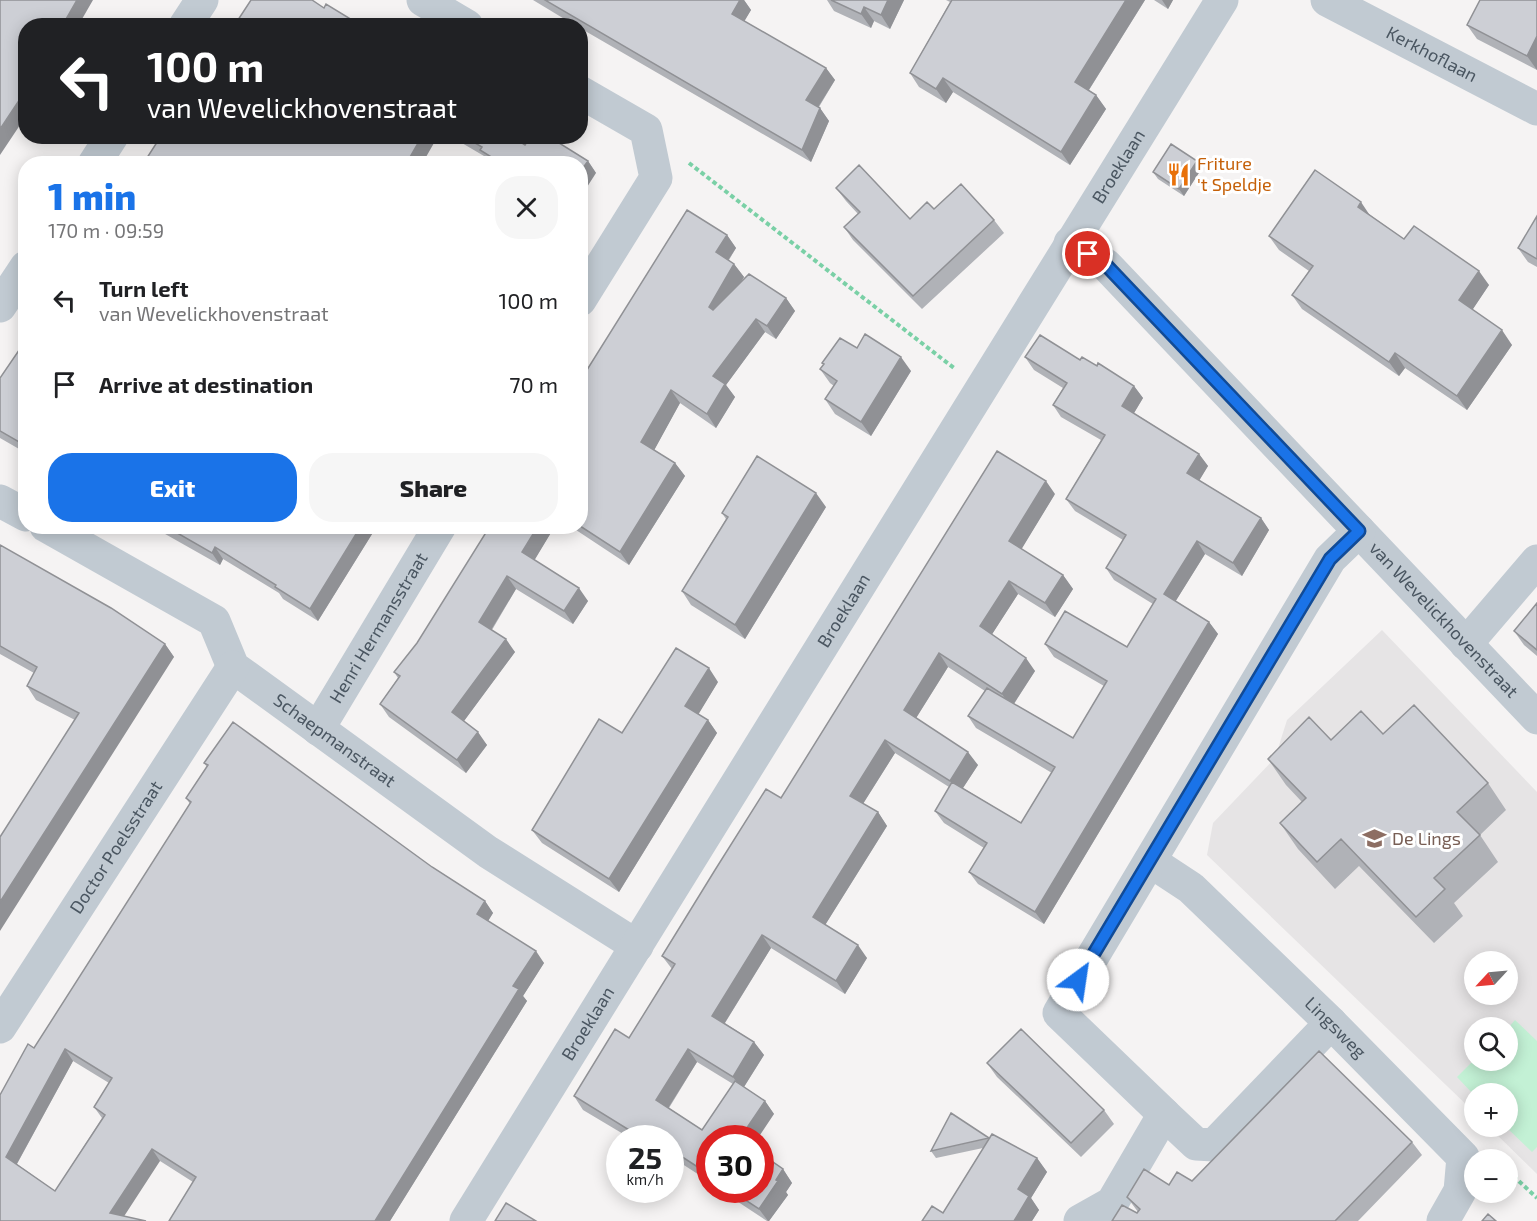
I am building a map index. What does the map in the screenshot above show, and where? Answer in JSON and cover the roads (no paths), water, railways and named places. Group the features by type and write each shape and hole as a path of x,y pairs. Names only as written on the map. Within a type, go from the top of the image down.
{"street":[{"path":"190,18 202,0"},
{"path":"423,0 453,18"},
{"name":"Broeklaan","path":"466,1221 1222,0"},
{"name":"Kerkhoflaan","path":"1327,0 1537,109"},
{"path":"588,97 646,130 656,178 588,287"},
{"name":"van Wevelickhovenstraat","path":"1070,243 1106,265 1537,718"},
{"path":"0,306 18,279"},
{"path":"0,501 18,511"},
{"path":"1331,1023 1214,1145 1196,1144 1059,1013 1330,559 1359,531"},
{"path":"60,534 214,621 232,667"},
{"name":"Henri Hermansstraat","path":"318,729 435,534"},
{"path":"1466,644 1537,561"},
{"name":"Schaepmanstraat","path":"232,667 488,852 637,946"},
{"name":"Doctor Poelsstraat","path":"0,1027 232,667"},
{"name":"Lingsweg","path":"1150,861 1191,888 1331,1023 1463,1157 1460,1191 1443,1221"},
{"path":"1080,1221 1112,1203 1164,1114"}],"place":[{"name":"Friture 't Speldje","path":"1179,174"},
{"name":"De Lings","path":"1374,839"}]}
